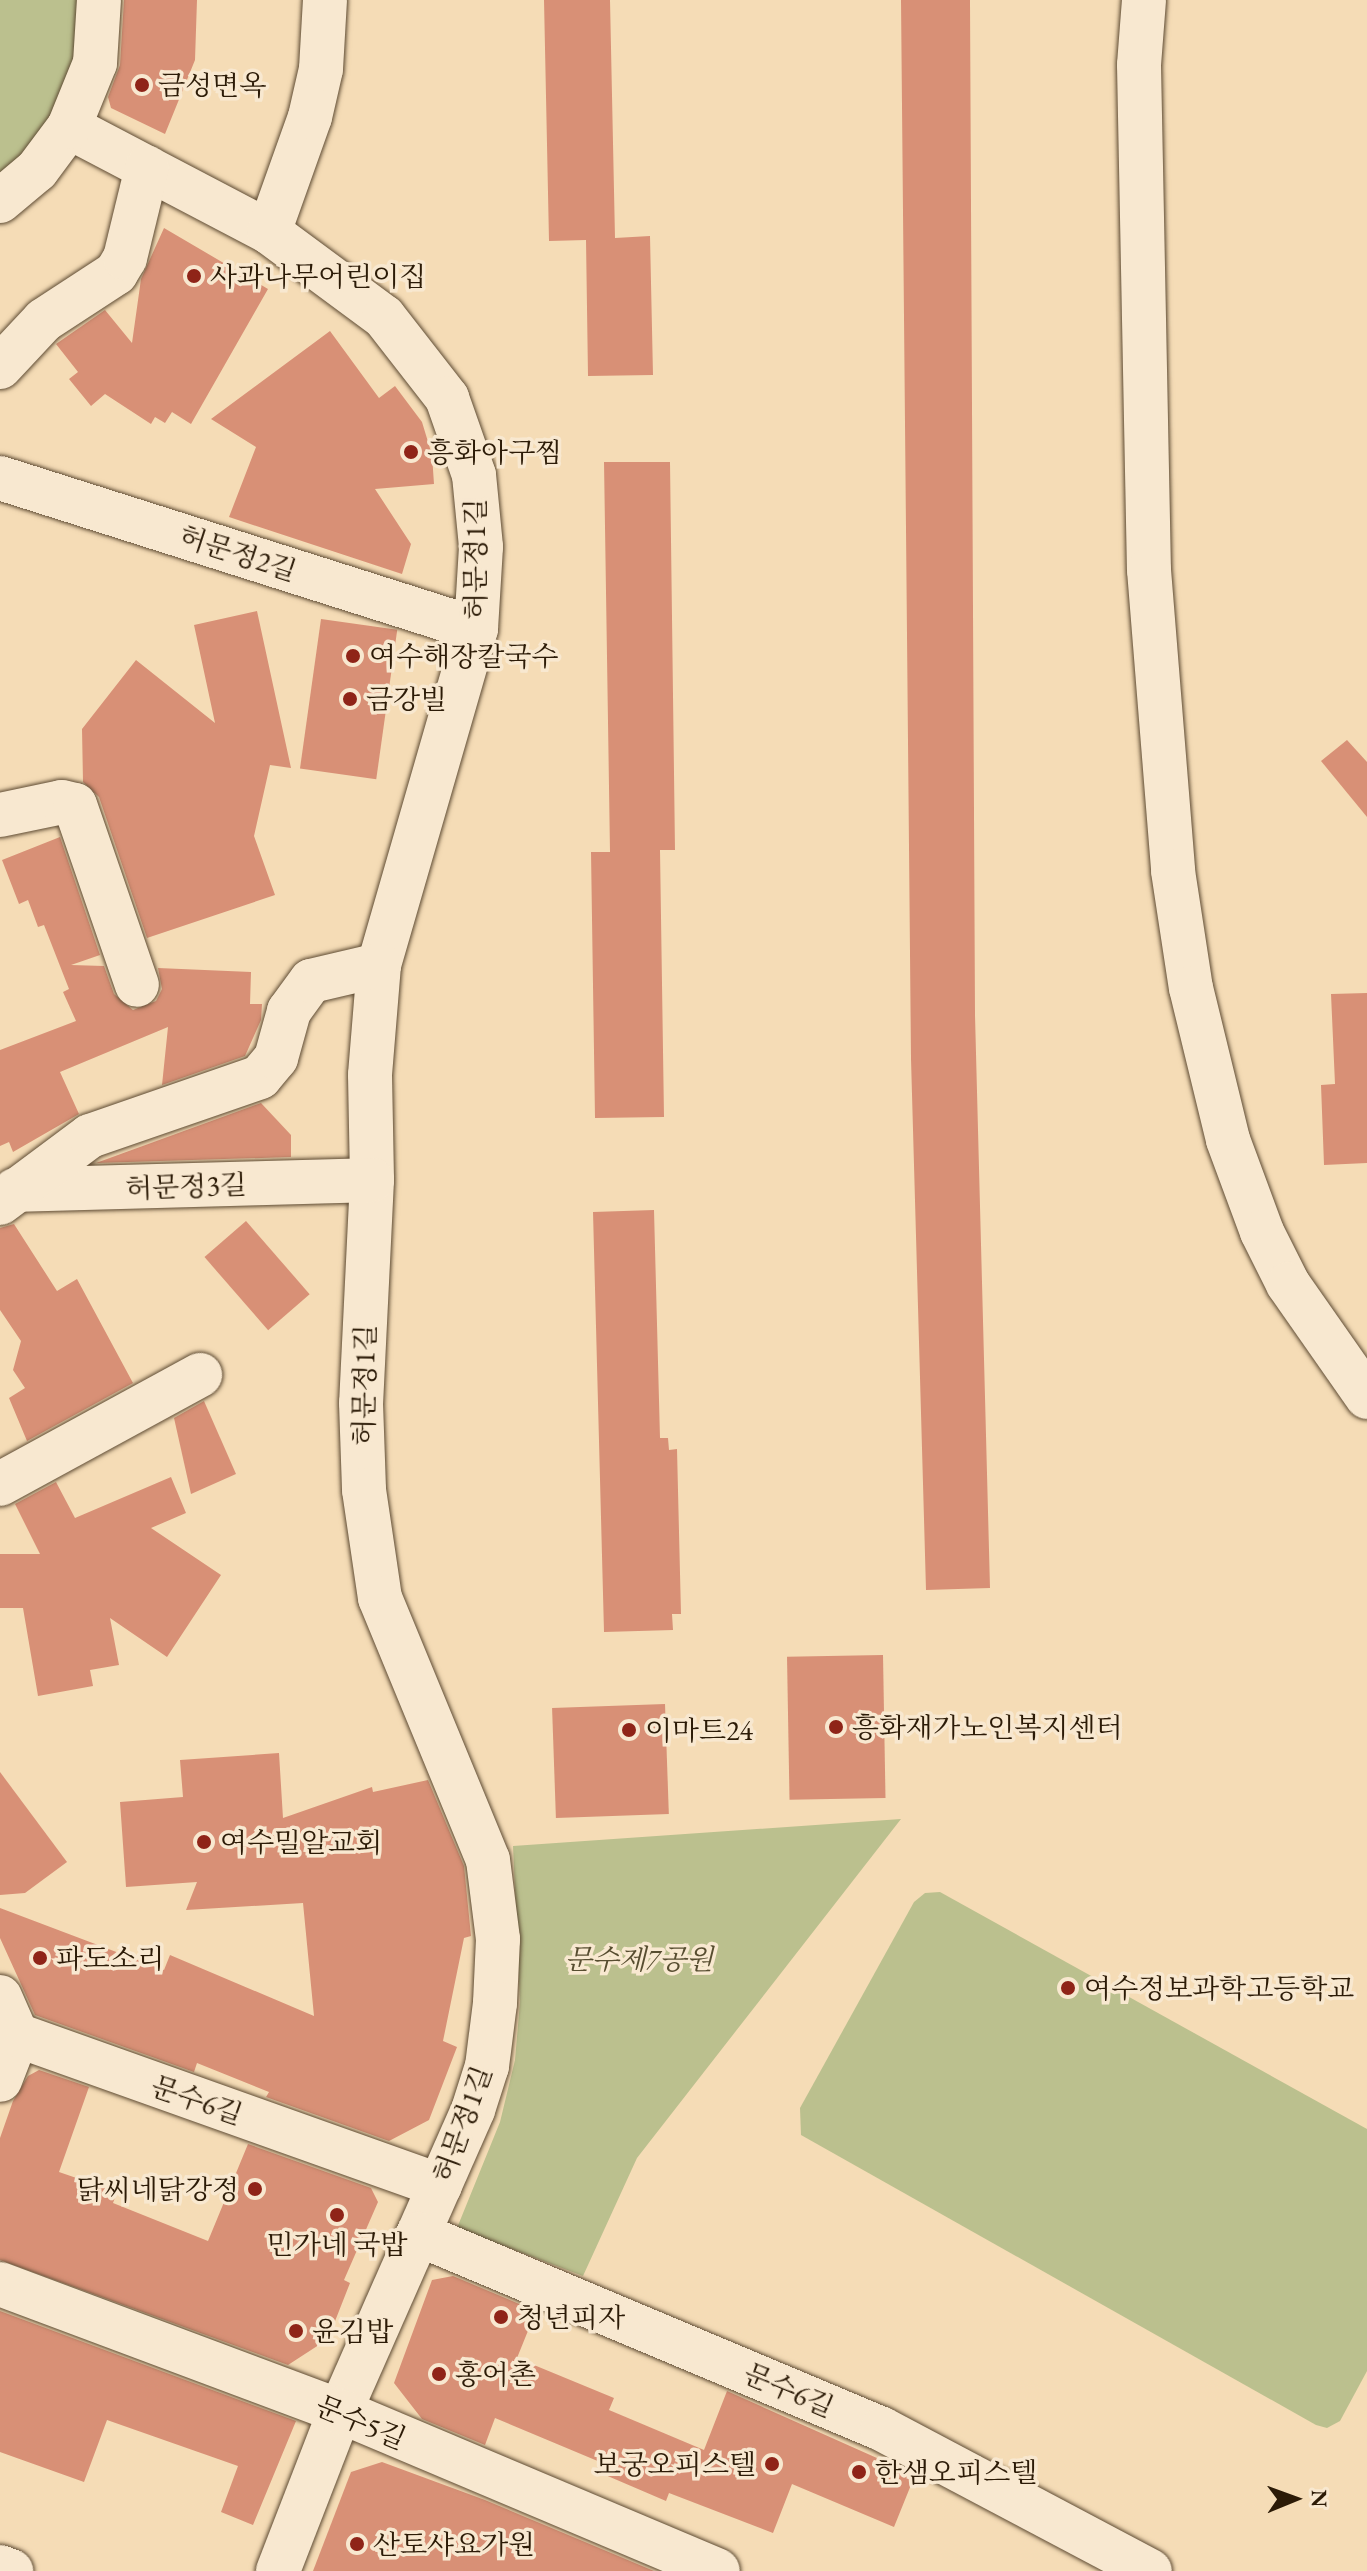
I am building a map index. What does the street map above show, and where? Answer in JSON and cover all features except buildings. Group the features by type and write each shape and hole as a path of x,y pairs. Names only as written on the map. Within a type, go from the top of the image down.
{"street":[{"path":"0,201 37,170 69,127 95,63 99,0"},
{"path":"269,232 310,117 321,69 325,0"},
{"path":"1144,0 1139,65 1149,570 1173,871 1191,988 1228,1140 1262,1232 1288,1284 1367,1397"},
{"name":"허문정1길","path":"69,127 269,232 384,317 447,398 474,475 481,547 476,629 379,965 370,1075 372,1180 361,1403 364,1490 376,1577 407,1671 479,1827 496,1916 495,2003 487,2066 440,2186 340,2411 278,2571"},
{"path":"0,367 44,320 116,273 125,258 147,168"},
{"name":"허문정2길","path":"0,478 476,629"},
{"path":"0,815 62,802 75,805 137,985"},
{"path":"7,1195 90,1136 260,1077 276,1058 289,1011 311,981 379,965"},
{"name":"허문정3길","path":"7,1195 372,1180"},
{"path":"0,1484 200,1375"},
{"path":"0,1997 8,2033 0,2080"},
{"name":"문수6길","path":"8,2033 440,2186"},
{"name":"문수6길","path":"418,2234 882,2429 1150,2571"},
{"name":"문수5길","path":"0,2284 340,2411 718,2571"},
{"path":"0,2567 11,2571"}],"green space":[{"path":"0,0 93,0 89,58 0,193"},
{"name":"문수제7공원","path":"901,1819 637,2158 583,2276 457,2228 500,2122 515,2060 520,2002 513,1846"},
{"path":"940,1892 1367,2129 1367,2371 1340,2421 1327,2428 1316,2425 801,2135 800,2108 914,1902 925,1893"}],"place":[{"name":"금성면옥","path":"142,85"},
{"name":"사과나무어린이집","path":"194,276"},
{"name":"흥화아구찜","path":"411,452"},
{"name":"여수해장칼국수","path":"353,656"},
{"name":"금강빌","path":"350,699"},
{"name":"흥화재가노인복지센터","path":"836,1727"},
{"name":"이마트24","path":"629,1730"},
{"name":"여수밀알교회","path":"204,1842"},
{"name":"파도소리","path":"40,1958"},
{"name":"여수정보과학고등학교","path":"1068,1988"},
{"name":"닭씨네닭강정","path":"255,2189"},
{"name":"민가네 국밥","path":"337,2215"},
{"name":"청년피자","path":"501,2317"},
{"name":"윤김밥","path":"296,2331"},
{"name":"홍어촌","path":"439,2374"},
{"name":"보궁오피스텔","path":"772,2464"},
{"name":"한샘오피스텔","path":"859,2472"},
{"name":"산토샤요가원","path":"357,2544"}]}
